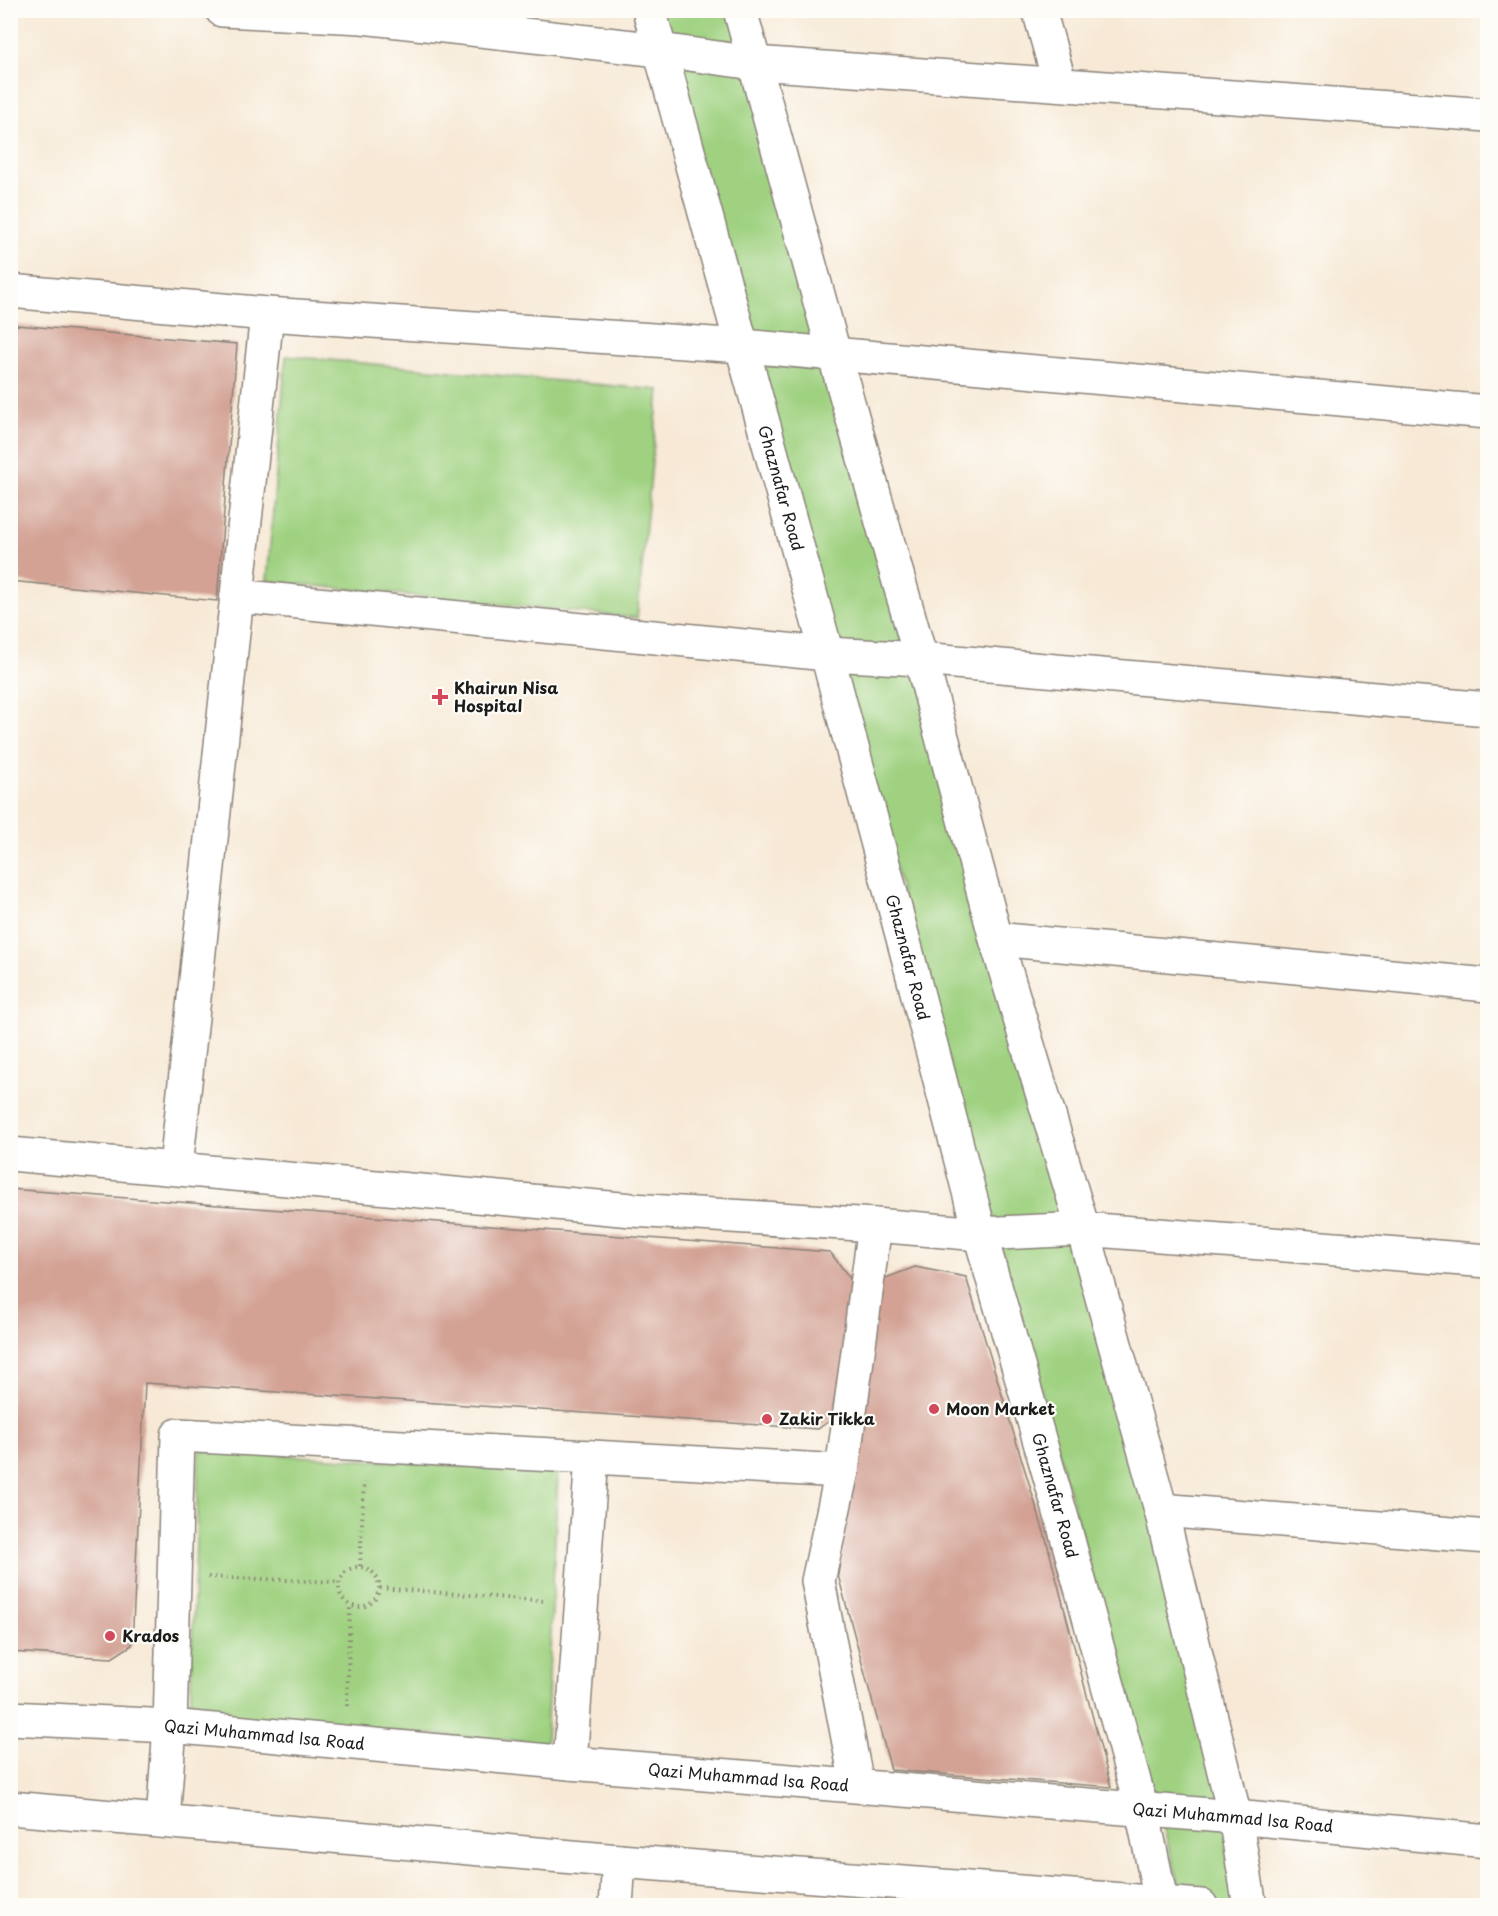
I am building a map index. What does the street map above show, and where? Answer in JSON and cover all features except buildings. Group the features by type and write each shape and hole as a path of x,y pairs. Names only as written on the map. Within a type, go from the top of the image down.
{"street":[{"path":"222,10 361,14 754,63 1488,115"},
{"name":"Ghaznafar Road","path":"649,10 827,654 980,1234 1063,1522 1142,1810 1161,1904"},
{"path":"740,10 921,659 996,939 1083,1229 1161,1510 1236,1817 1250,1905"},
{"path":"1039,10 1060,84"},
{"path":"10,291 267,314 834,353 1488,412"},
{"path":"176,1167 267,314"},
{"path":"237,596 827,654 921,659 1488,709"},
{"path":"996,939 1488,985"},
{"path":"10,1154 176,1167 632,1210 980,1234 1083,1229 1488,1261"},
{"path":"857,1785 818,1581 842,1471 875,1225"},
{"path":"163,1821 170,1726 178,1435 842,1471"},
{"path":"570,1763 592,1456"},
{"path":"1161,1510 1488,1537"},
{"name":"Qazi Muhammad Isa Road","path":"10,1718 170,1726 570,1763 1236,1817 1488,1841"},
{"path":"10,1808 619,1861 1161,1904 1201,1905"},
{"path":"616,1905 619,1861"}],"path":[{"path":"360,1566 365,1472"},
{"path":"360,1566 372,1570 380,1582 379,1594 370,1605 363,1607 350,1605 341,1596 339,1582 347,1570 360,1566"},
{"path":"206,1577 339,1582"},
{"path":"380,1588 552,1601"},
{"path":"347,1717 350,1605"}],"green space":[{"path":"655,11 740,11 1257,1905 1185,1905"},
{"path":"286,356 659,390 637,618 267,581"},
{"path":"199,1450 558,1472 546,1743 190,1716"}],"place":[{"name":"Khairun Nisa Hospital","path":"440,697"},
{"name":"Moon Market","path":"934,1409"},
{"name":"Zakir Tikka","path":"767,1419"},
{"name":"Krados","path":"110,1636"}]}
